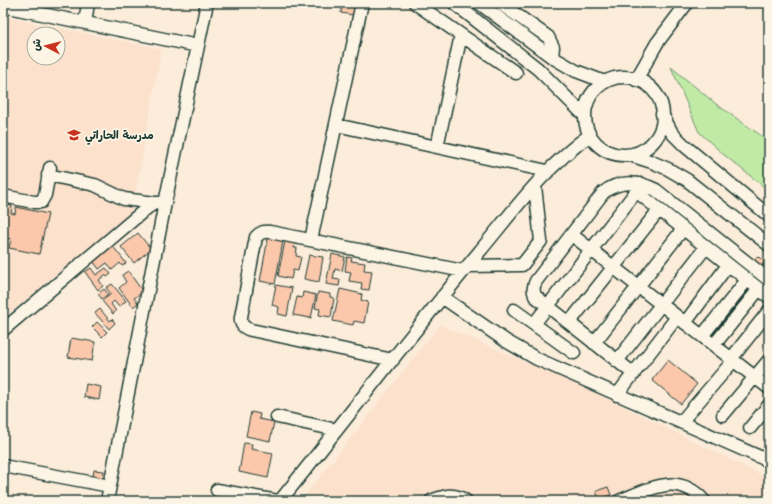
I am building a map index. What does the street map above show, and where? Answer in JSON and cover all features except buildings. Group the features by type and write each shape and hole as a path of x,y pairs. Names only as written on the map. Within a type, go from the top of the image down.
{"street":[{"path":"85,23 88,3"},
{"path":"106,501 110,486 160,203 207,3"},
{"path":"311,240 362,3"},
{"path":"415,3 516,73"},
{"path":"454,3 538,70 585,116"},
{"path":"479,3 552,58 576,71 605,82"},
{"path":"636,80 657,43 687,3"},
{"path":"501,4 548,37 553,47 552,58"},
{"path":"3,6 198,46"},
{"path":"437,147 461,34"},
{"path":"620,78 636,80 650,87 655,93 661,107 661,126 657,136 650,145 640,152 630,155 620,155 607,151 595,143 590,135 585,116 589,100 598,87 605,82 620,78"},
{"path":"662,114 672,133 685,146 769,216"},
{"path":"336,125 547,171"},
{"path":"216,490 279,501 442,297 547,171 567,152 590,135"},
{"path":"630,155 668,169 687,180 769,245"},
{"path":"3,196 41,202 45,195 49,171 95,185 124,199 160,203"},
{"path":"634,374 535,296 533,291 534,286 572,234 603,193 608,189 618,184 639,188 648,186 656,190 769,280"},
{"path":"393,360 251,330 242,326 240,322 256,237 260,233 265,232 466,269 522,265 541,241 535,186"},
{"path":"639,188 659,210 769,297"},
{"path":"534,324 639,188"},
{"path":"5,327 147,208 160,203"},
{"path":"569,323 659,210"},
{"path":"594,343 683,229"},
{"path":"572,234 769,388"},
{"path":"617,361 706,247"},
{"path":"620,396 634,374 728,265"},
{"path":"702,336 747,280"},
{"path":"714,345 759,289"},
{"path":"442,297 521,350 552,366 769,460"},
{"path":"514,310 574,353"},
{"path":"684,424 734,362 769,311"},
{"path":"620,396 681,320"},
{"path":"723,414 769,360"},
{"path":"750,428 769,405"},
{"path":"277,417 337,430"},
{"path":"3,466 110,486"},
{"path":"619,501 662,484 681,485 690,488 704,501"},
{"path":"431,501 443,496 453,495 466,501"}],"shaded area":[{"name":"مدرسة الحاراتي","path":"3,17 47,26 26,26 26,66 66,66 66,30 161,49 132,212 12,311 3,310"},
{"path":"440,325 596,393 769,479 769,501 301,501"}],"green space":[{"path":"671,67 716,104 769,141 769,191 723,154 699,132"}],"place":[{"name":"مدرسة الحاراتي","path":"74,135"}]}
